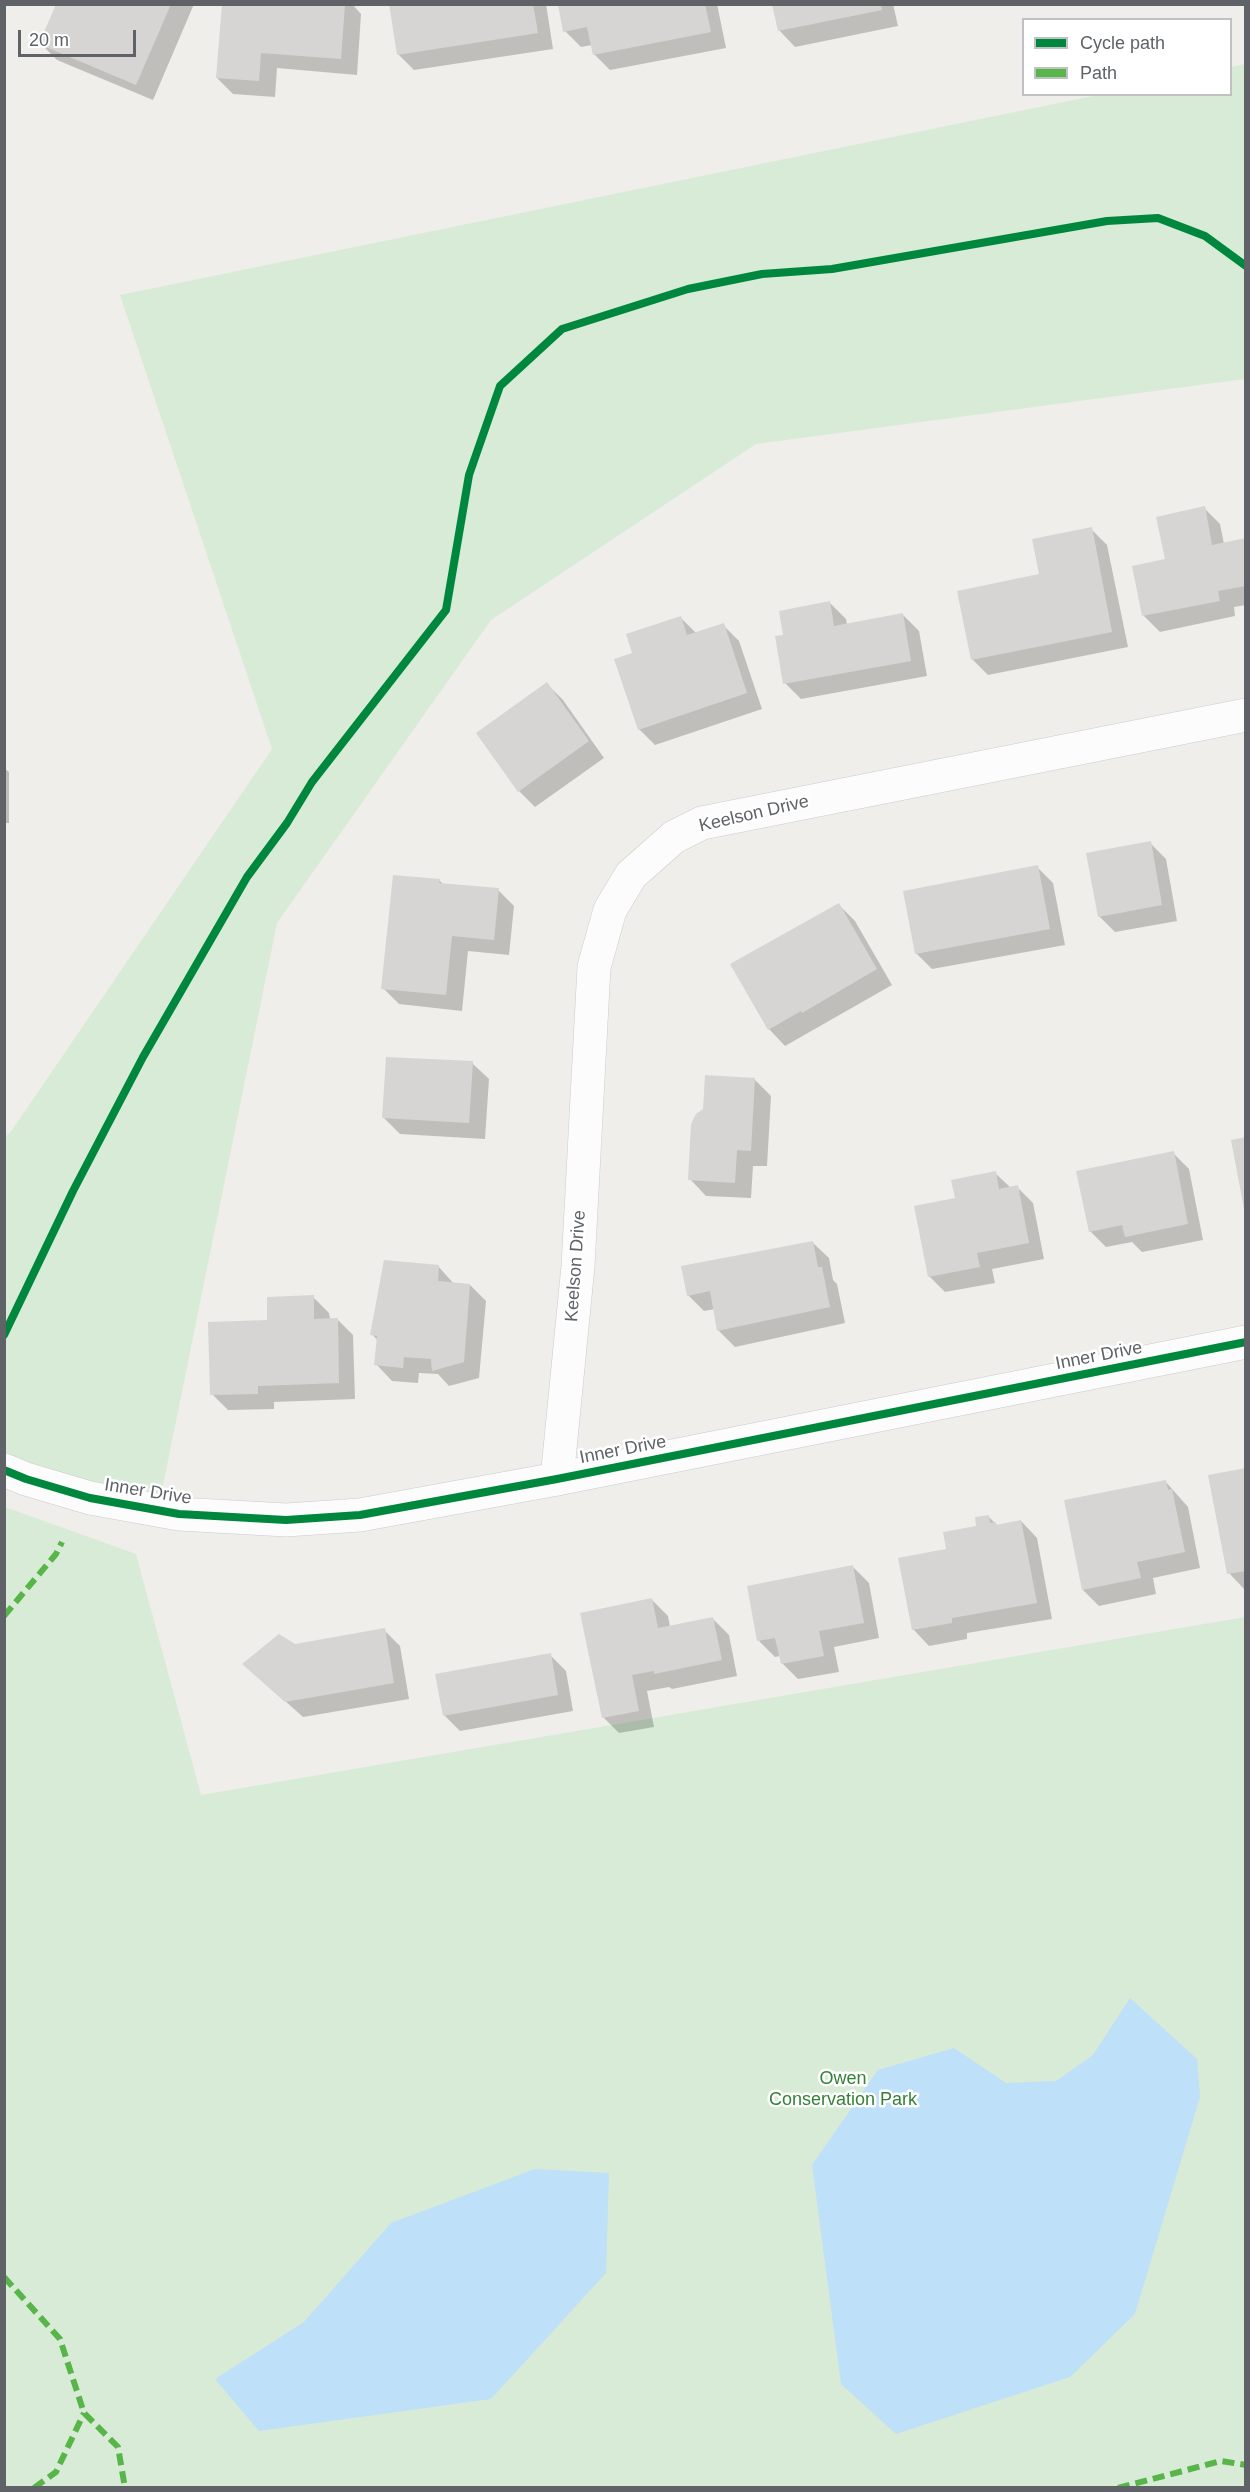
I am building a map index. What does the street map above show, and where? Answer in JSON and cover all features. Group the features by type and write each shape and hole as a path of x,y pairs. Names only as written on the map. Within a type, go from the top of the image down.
{"street":[{"name":"Keelson Drive","path":"557,1479 578,1266 594,967 610,910 631,876 674,837 702,823 1245,715"},
{"name":"Inner Drive","path":"4,1470 90,1498 179,1514 286,1520 360,1515 557,1479 1245,1342"}],"green space":[{"path":"1245,64 1245,379 756,444 491,620 277,923 158,1510 5,1470 5,1137 10,1133 272,749 120,295 1093,96 1232,96 1232,67"},
{"name":"Owen Conservation Park","path":"5,1507 136,1554 201,1795 1245,1617 1245,2487 5,2488"}],"water":[{"path":"1130,1998 1197,2059 1200,2097 1135,2314 1070,2377 896,2434 841,2384 812,2165 878,2070 954,2048 1006,2083 1056,2081 1093,2055"},
{"path":"535,2169 609,2173 606,2273 491,2399 259,2431 215,2379 304,2322 391,2223"}],"building":[{"path":"56,4 171,4 136,85 39,44"},
{"path":"222,4 345,4 341,59 261,53 259,81 216,78"},
{"path":"389,4 533,4 538,33 397,55"},
{"path":"558,4 705,4 711,32 593,55 587,27 563,32"},
{"path":"772,4 881,4 882,10 778,31"},
{"path":"1205,506 1212,545 1246,538 1246,586 1218,591 1220,601 1142,616 1132,566 1165,559 1156,517"},
{"path":"1092,527 1112,632 971,660 957,591 1039,574 1032,539"},
{"path":"830,601 834,626 903,613 911,661 783,684 775,636 783,635 779,611"},
{"path":"681,616 687,635 724,623 747,693 638,730 614,659 632,653 626,634"},
{"path":"547,682 589,741 518,792 476,733"},
{"path":"1151,841 1162,905 1098,917 1086,853"},
{"path":"1038,865 1050,929 915,954 903,891"},
{"path":"393,875 440,879 439,883 499,888 494,940 452,936 446,995 381,989"},
{"path":"839,903 877,969 768,1030 730,964"},
{"path":"386,1057 473,1061 469,1123 382,1118"},
{"path":"705,1075 755,1078 751,1151 737,1150 735,1183 688,1180 691,1124 696,1114 703,1109"},
{"path":"1246,1137 1246,1209 1244,1209 1231,1140"},
{"path":"1174,1151 1188,1224 1125,1237 1122,1225 1089,1232 1076,1171"},
{"path":"996,1171 999,1189 1018,1185 1029,1243 977,1253 980,1267 928,1277 914,1206 955,1198 951,1180"},
{"path":"813,1241 818,1267 822,1267 830,1307 717,1331 710,1291 687,1296 681,1266"},
{"path":"384,1260 439,1265 438,1281 470,1284 464,1362 432,1371 431,1359 404,1357 403,1368 374,1365 377,1336 370,1335"},
{"path":"314,1295 314,1319 338,1318 339,1383 258,1386 258,1394 210,1395 208,1322 267,1320 267,1297"},
{"path":"1246,1468 1246,1571 1227,1574 1208,1475"},
{"path":"1166,1480 1168,1490 1172,1489 1185,1552 1137,1562 1141,1578 1082,1590 1064,1500"},
{"path":"989,1515 990,1523 996,1522 996,1525 1021,1520 1037,1603 952,1618 952,1623 912,1630 898,1558 946,1549 943,1532 976,1526 975,1517"},
{"path":"853,1565 864,1623 819,1631 824,1656 781,1664 775,1638 757,1641 747,1586"},
{"path":"652,1598 658,1628 713,1617 722,1660 654,1674 654,1671 632,1675 639,1711 602,1718 580,1613"},
{"path":"385,1628 394,1683 285,1702 242,1664 279,1634 295,1644"},
{"path":"551,1653 558,1695 443,1716 435,1674"}],"marked path":[{"path":"4,1616 56,1554 62,1542"},
{"path":"4,2277 60,2339 84,2413 118,2447 125,2488"},
{"path":"34,2488 56,2472 84,2413"},
{"path":"1118,2488 1221,2461 1246,2465"}],"cycle path":[{"path":"4,1335 73,1191 143,1057 247,877 287,823 312,782 446,610 469,475 500,386 562,329 688,289 762,274 832,269 1107,221 1158,218 1205,236 1246,266"},
{"path":"4,1470 90,1498 179,1514 286,1520 360,1515 557,1479 1246,1342"}]}
